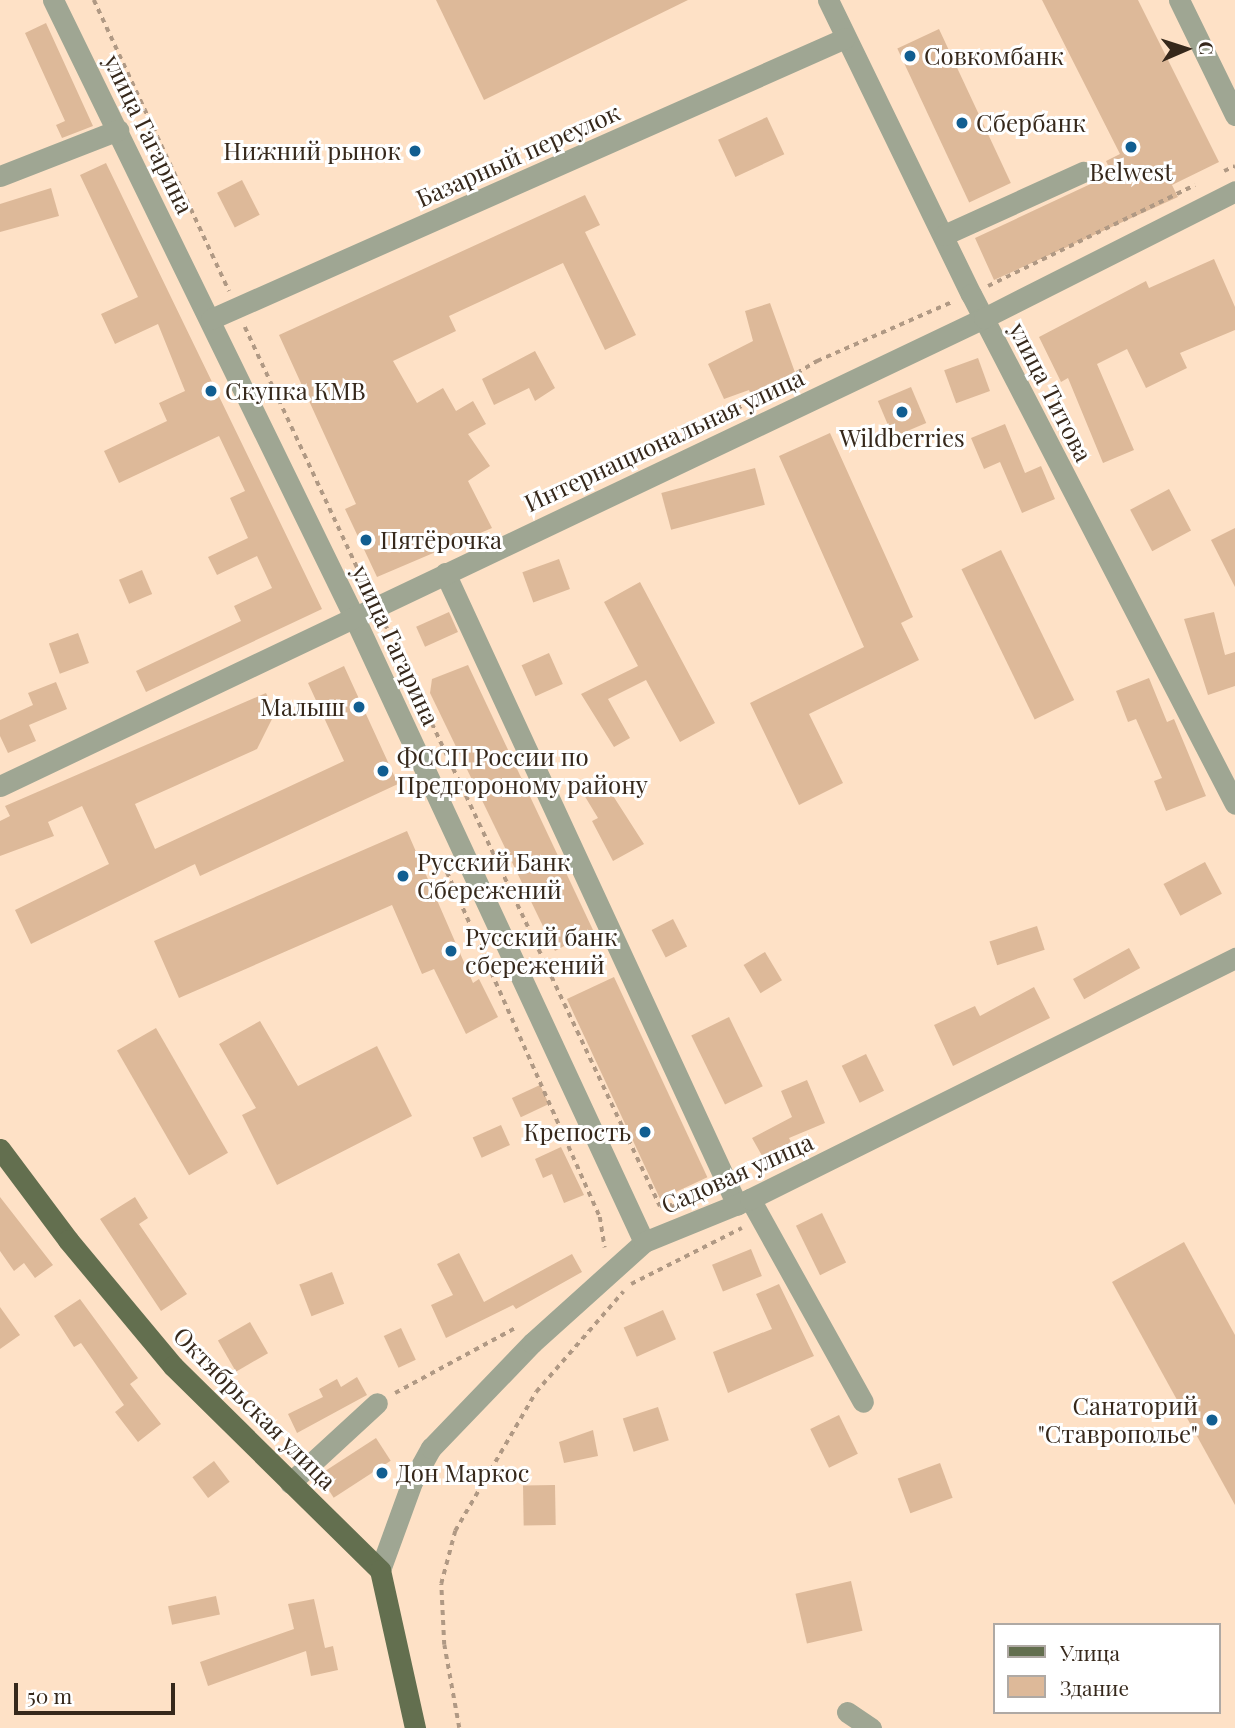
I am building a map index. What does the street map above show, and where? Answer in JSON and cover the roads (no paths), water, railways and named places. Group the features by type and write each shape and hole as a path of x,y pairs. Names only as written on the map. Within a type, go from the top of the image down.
{"main road":[{"name":"Октябрьская улица","path":"0,1149 68,1240 173,1366 380,1570"},
{"path":"380,1570 415,1728"}],"street":[{"name":"улица Гагарина","path":"53,0 211,319 349,608 644,1242"},
{"name":"улица Титова","path":"828,0 971,293 1235,804"},
{"path":"1179,0 1235,115"},
{"name":"Базарный переулок","path":"211,319 845,38"},
{"path":"0,176 118,130"},
{"path":"944,235 1083,172"},
{"name":"Интернациональная улица","path":"0,786 375,594 445,573 984,318 1235,191"},
{"path":"445,573 743,1202 760,1219 863,1402"},
{"name":"Садовая улица","path":"380,1570 412,1482 431,1448 522,1353 644,1242 743,1202 1235,958"},
{"path":"290,1483 377,1403"},
{"path":"847,1712 871,1728"}],"place":[{"name":"Совкомбанк","path":"910,56"},
{"name":"Сбербанк","path":"962,123"},
{"name":"Belwest","path":"1131,147"},
{"name":"Нижний рынок","path":"415,151"},
{"name":"Скупка КМВ","path":"211,391"},
{"name":"Wildberries","path":"902,412"},
{"name":"Пятёрочка","path":"366,540"},
{"name":"Малыш","path":"359,707"},
{"name":"ФССП России по Предгороному району","path":"383,771"},
{"name":"Русский Банк Сбережений","path":"403,876"},
{"name":"Русский банк сбережений","path":"451,951"},
{"name":"Крепость","path":"645,1132"},
{"name":"Санаторий \"Ставрополье\"","path":"1212,1420"},
{"name":"Дон Маркос","path":"382,1473"}]}
